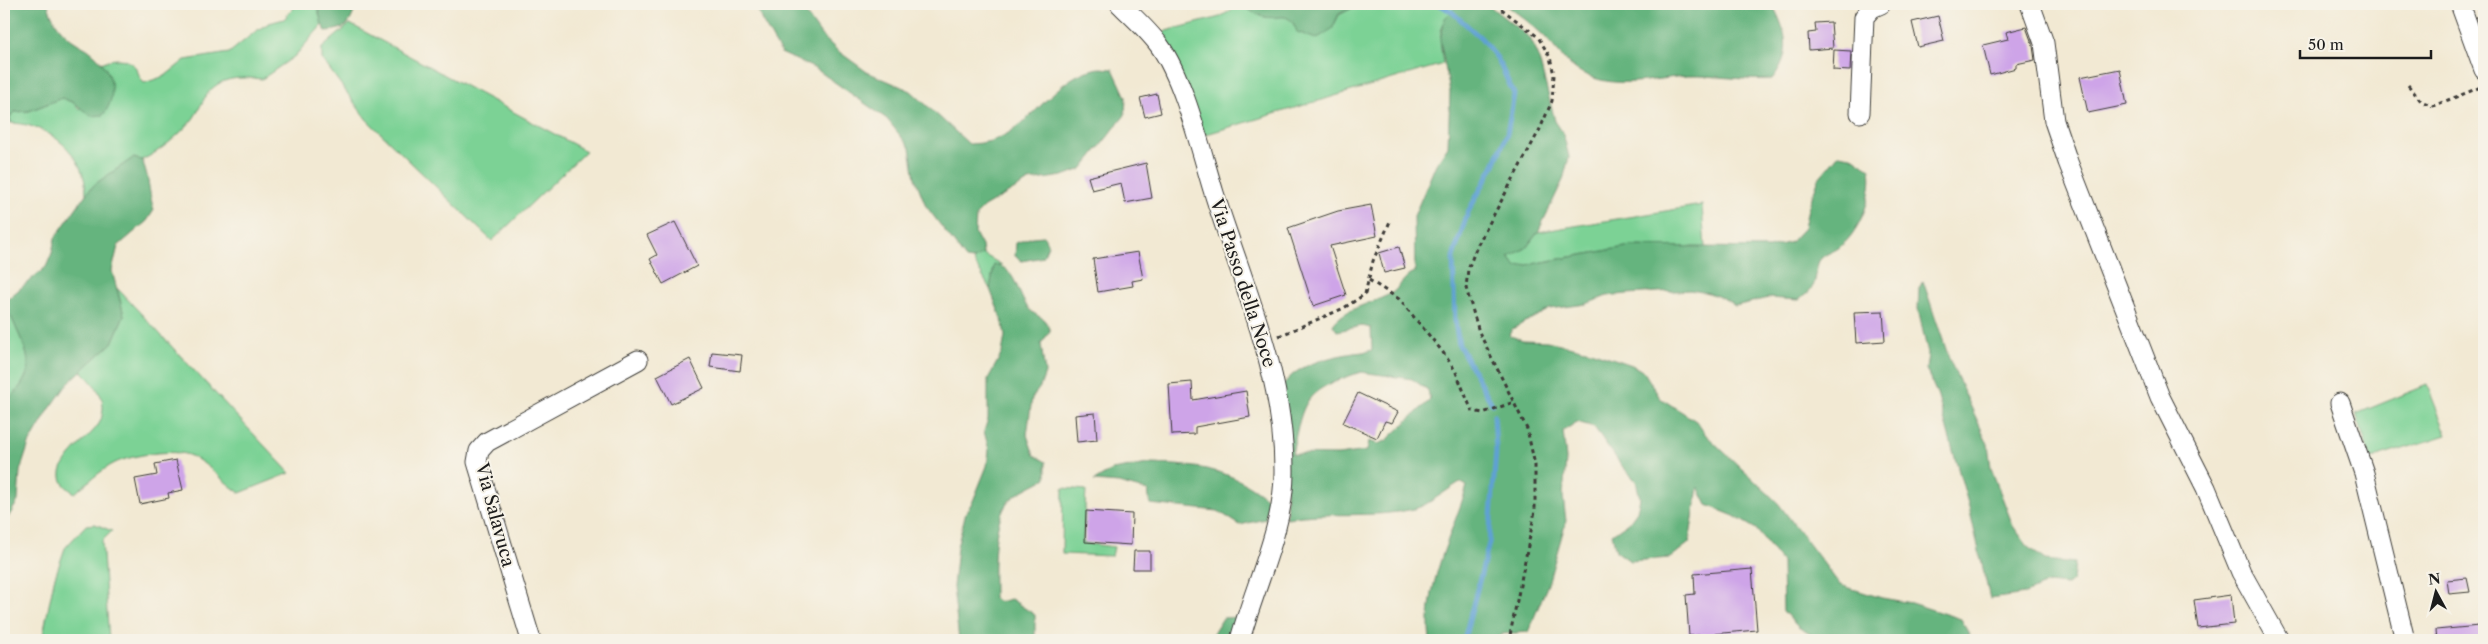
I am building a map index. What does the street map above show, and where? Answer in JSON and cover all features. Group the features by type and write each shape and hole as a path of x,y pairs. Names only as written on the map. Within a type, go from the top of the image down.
{"street":[{"name":"Via Passo della Noce","path":"1120,4 1159,45 1173,71 1188,109 1234,255 1264,341 1283,424 1284,475 1279,514 1240,640"},
{"path":"1860,113 1864,17 1872,8 1881,4"},
{"path":"2030,4 2044,43 2054,122 2160,397 2206,488 2241,572 2279,640"},
{"path":"2460,4 2484,70"},
{"name":"Via Salavuca","path":"531,640 477,462 479,451 488,442 638,360"},
{"path":"2340,403 2364,473 2404,640"}],"path":[{"path":"1495,4 1538,37 1550,57 1554,76 1552,101 1540,129 1476,246 1468,269 1466,288 1479,332 1527,429 1535,465 1535,511 1509,640"},
{"path":"2408,85 2421,100 2433,106 2484,86"},
{"path":"1264,341 1344,308 1365,294 1373,261 1391,219"},
{"path":"1369,280 1399,298 1442,351 1455,370 1472,411 1483,414 1514,402"}],"green space":[{"path":"4,4 48,4 55,21 62,31 97,57 108,73 112,90 108,107 103,115 91,116 74,103 62,98 29,111 15,112 10,116 11,123 4,118"},
{"path":"294,4 317,4 322,25 295,56 262,79 233,79 220,83 207,95 193,119 169,142 142,160 133,158 95,184 86,194 80,166 63,144 39,129 11,123 10,116 15,112 29,111 62,98 74,103 79,109 110,77 101,63 115,59 128,61 136,68 144,83 165,76 185,60 229,53 256,31 269,23 284,19 294,8"},
{"path":"317,4 357,4 348,24 340,29 326,31 322,25"},
{"path":"755,4 799,4 821,35 838,51 867,72 911,91 969,144 990,141 1007,134 1022,123 1062,85 1077,75 1096,68 1113,69 1126,97 1125,115 1082,169 1063,176 1029,181 984,207 976,215 975,233 982,246 983,254 973,260 966,259 926,206 915,178 910,148 887,119 816,69 781,53 762,21"},
{"path":"1241,4 1263,17 1285,16 1294,22 1332,29 1339,15 1360,4 1459,4 1447,18 1441,31 1443,64 1203,135 1158,33 1220,17"},
{"path":"1241,4 1360,4 1339,14 1332,29 1316,39 1297,32 1294,24 1286,18 1262,16"},
{"path":"1459,4 1487,4 1530,38 1538,55 1555,121 1563,133 1569,157 1563,180 1538,232 1526,248 1509,257 1516,267 1631,246 1769,248 1791,242 1804,228 1808,208 1819,178 1839,154 1851,156 1870,169 1871,179 1868,200 1855,231 1839,248 1819,261 1813,286 1799,300 1769,298 1735,306 1725,299 1709,293 1690,290 1607,296 1586,304 1550,309 1512,329 1510,336 1523,340 1547,341 1594,352 1632,365 1644,372 1660,398 1696,421 1706,435 1778,503 1840,585 1882,598 1911,603 1961,619 1970,636 1965,640 1843,640 1815,637 1798,627 1783,611 1782,562 1756,529 1734,516 1707,505 1698,487 1689,543 1670,558 1630,561 1616,551 1612,534 1629,522 1637,511 1640,498 1636,481 1622,466 1594,427 1577,422 1563,431 1566,459 1563,496 1566,521 1548,584 1528,632 1502,634 1498,640 1430,640 1429,620 1435,581 1467,486 1460,482 1431,501 1414,509 1382,514 1319,515 1287,518 1282,387 1294,374 1311,364 1351,353 1372,350 1371,328 1362,326 1337,331 1333,325 1343,315 1393,292 1407,276 1415,272 1414,216 1436,164 1448,146 1450,92 1440,40 1445,18","holes":["1361,372 1412,379 1428,390 1430,400 1387,440 1378,444 1369,441 1367,451 1338,455 1292,454 1304,408 1317,391"]},
{"path":"1505,4 1772,4 1784,33 1785,51 1779,69 1772,79 1688,76 1634,82 1608,81 1576,70 1539,32"},
{"path":"350,24 586,151 492,241 367,120 322,59 322,48"},
{"path":"133,158 142,160 154,210 147,221 118,246 112,271 124,315 112,343 69,382 49,410 29,444 20,471 18,501 4,524 4,404 23,382 28,363 23,343 11,316 4,317 4,302 46,267 52,253 55,238 86,194 95,184"},
{"path":"1702,205 1705,248 1631,246 1516,267 1509,257 1526,248 1538,232"},
{"path":"1044,236 1048,245 1043,257 1022,261 1015,256 1016,243 1032,237"},
{"path":"983,254 1002,265 994,265 990,289 973,260"},
{"path":"994,265 1007,270 1029,309 1043,319 1050,331 1041,344 1045,373 1040,387 1032,398 1027,435 1034,455 1046,462 1046,478 1022,491 1010,500 1004,509 999,520 994,561 994,598 999,602 1011,599 1035,615 1035,640 959,640 953,587 957,547 966,512 973,501 987,466 989,450 984,431 988,419 988,379 1002,353 1005,336 1003,323 990,289"},
{"path":"1923,281 1950,361 1988,444 1991,468 2013,526 2029,548 2045,560 2075,563 2073,580 2067,585 2048,583 2025,594 1990,599 1969,507 1937,394 1926,369 1928,354 1918,309 1919,288"},
{"path":"117,288 290,473 240,493 191,456 164,453 142,455 115,463 99,473 75,493 64,485 61,476 63,467 69,457 94,430 101,419 103,407 101,396 96,387 81,371 112,343 124,315"},
{"path":"11,316 23,343 28,363 23,382 4,404 4,317"},
{"path":"2427,385 2447,435 2371,459 2356,414"},
{"path":"1148,464 1198,467 1213,470 1241,481 1270,501 1265,519 1240,525 1218,511 1150,504 1148,491 1119,483 1094,481 1112,470"},
{"path":"1063,488 1086,490 1083,543 1114,547 1112,556 1062,554"},
{"path":"95,524 112,531 102,541 109,640 42,640 54,580 65,548 86,525"},
{"path":"1238,617 1234,640 1209,640 1223,618"}],"building":[{"path":"1938,16 1944,41 1918,47 1912,22"},
{"path":"1831,22 1833,48 1809,50 1808,33 1816,32 1815,23"},
{"path":"2026,27 2033,46 2035,60 2016,64 2016,68 1990,75 1983,45 2008,39 2006,32"},
{"path":"1834,50 1851,51 1850,71 1833,70"},
{"path":"2120,69 2127,105 2088,113 2080,77"},
{"path":"1157,94 1161,113 1145,117 1140,98"},
{"path":"1146,163 1152,198 1125,203 1121,183 1092,190 1088,177"},
{"path":"1371,205 1377,236 1330,246 1346,295 1313,306 1288,228 1338,211"},
{"path":"675,222 697,266 663,284 650,259 657,255 647,235"},
{"path":"1399,247 1405,268 1384,273 1379,253"},
{"path":"1138,252 1143,279 1132,281 1133,286 1098,292 1093,259"},
{"path":"1883,311 1885,341 1856,343 1854,312"},
{"path":"712,352 742,355 740,371 710,367"},
{"path":"690,359 704,388 671,404 657,376"},
{"path":"1192,382 1193,400 1246,391 1250,417 1195,427 1195,434 1172,435 1169,384"},
{"path":"1358,393 1398,412 1392,423 1385,421 1377,438 1343,423"},
{"path":"1095,413 1097,440 1077,442 1075,415"},
{"path":"176,460 183,490 168,493 169,498 140,504 135,479 157,475 155,464"},
{"path":"1086,511 1132,514 1131,545 1085,542"},
{"path":"1134,551 1150,551 1150,569 1133,569"},
{"path":"1752,569 1757,630 1689,636 1686,595 1695,594 1694,574"},
{"path":"2467,578 2470,592 2449,594 2447,580"},
{"path":"2231,595 2234,624 2198,628 2194,600"},
{"path":"2479,626 2480,640 2437,640 2436,630"}],"waterway":[{"path":"1439,4 1452,12 1481,38 1497,58 1514,94 1507,134 1494,165 1468,212 1453,257 1455,322 1459,345 1492,404"},
{"path":"1464,640 1489,543 1496,451 1494,415"}]}
